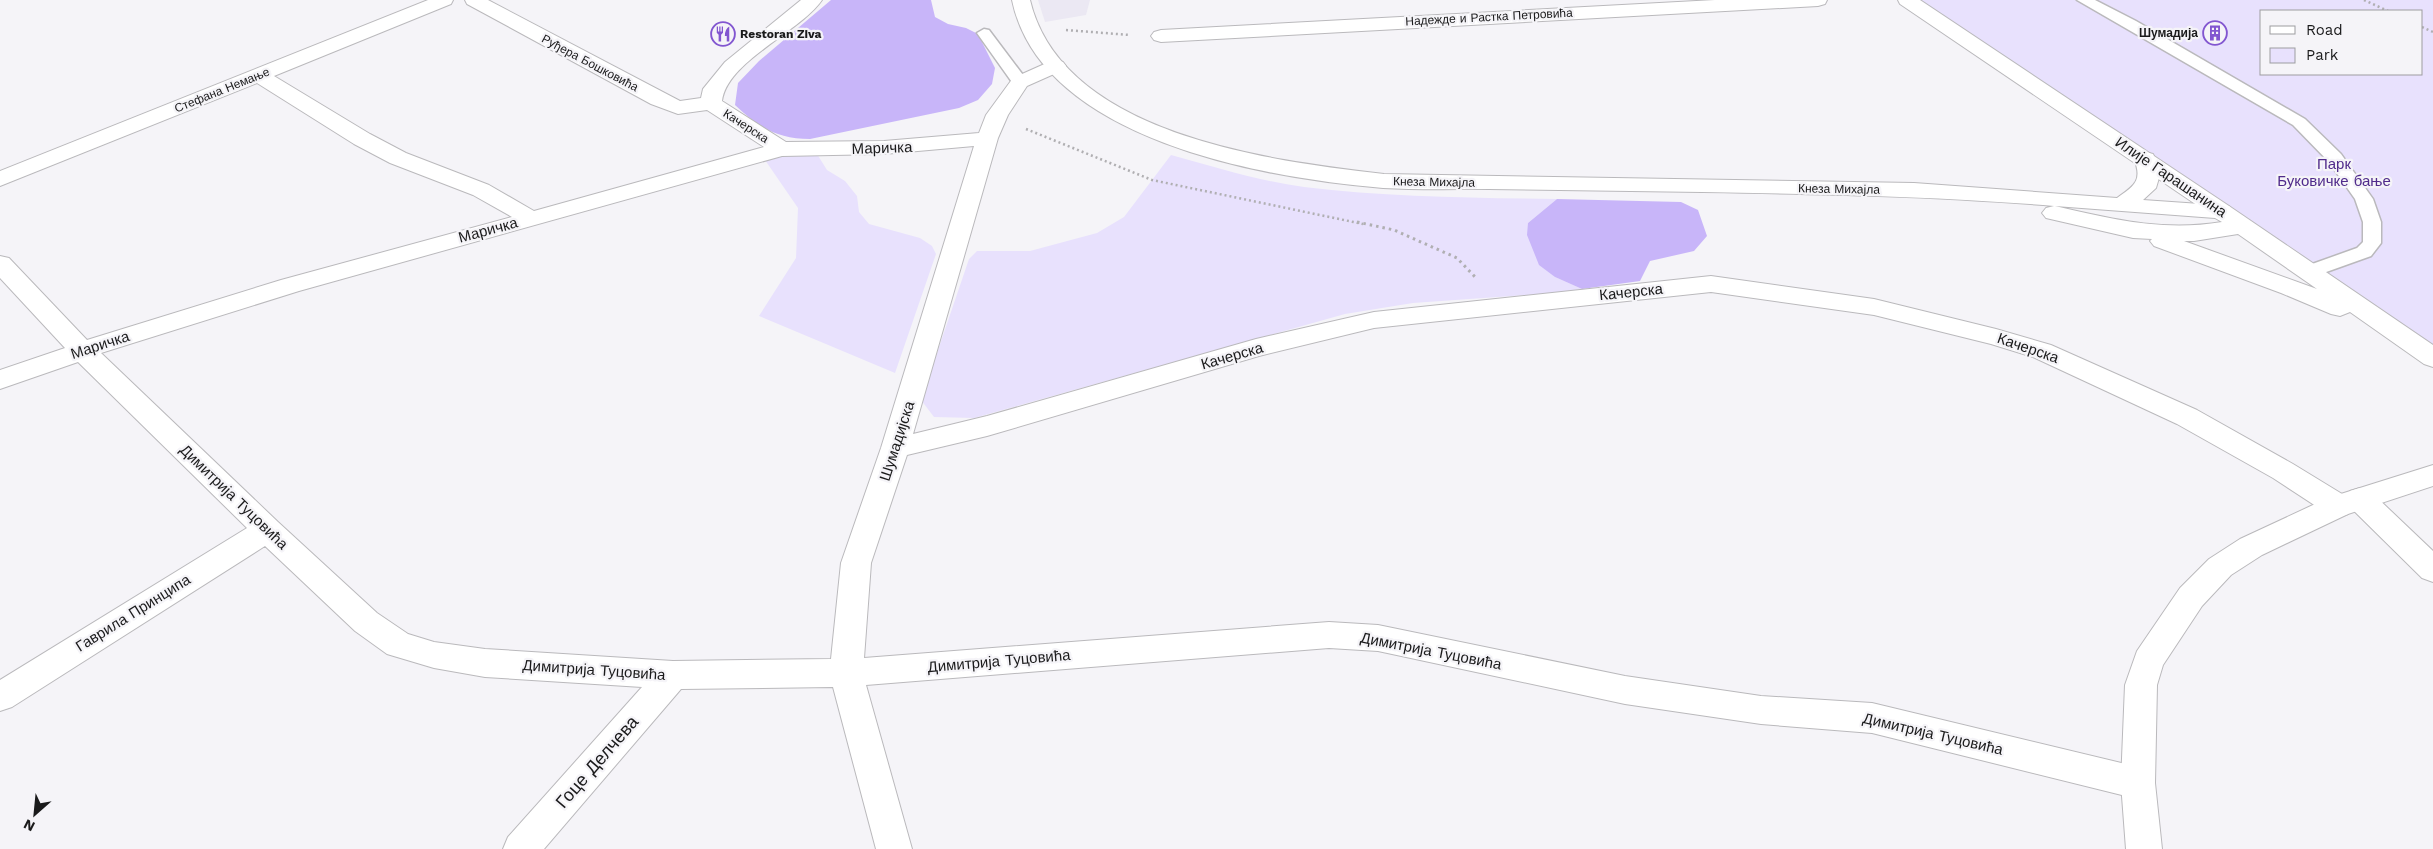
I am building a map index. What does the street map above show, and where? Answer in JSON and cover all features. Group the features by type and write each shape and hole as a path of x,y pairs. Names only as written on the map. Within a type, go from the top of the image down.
{"street":[{"name":"Стефана Немање","path":"0,179 444,0"},
{"name":"Руђера Бошковића","path":"474,0 671,105 678,108 711,103"},
{"name":"Качерска","path":"781,148 711,103 713,89 732,66 813,0"},
{"name":"Кнеза Михајла","path":"1021,0 1036,43 1082,92 1158,133 1247,161 1314,174 1384,181 1914,190 2016,195 2122,205 2221,211"},
{"name":"Надежде и Растка Петровића","path":"1161,36 1592,6 1818,0"},
{"name":"Илије Гарашанина","path":"1907,0 2146,159 2388,329 2433,358"},
{"path":"1020,82 1056,66"},
{"path":"259,75 362,139 398,158 481,190 531,219"},
{"name":"Шумадијска","path":"894,849 846,673 856,563 895,448 992,126 1020,82"},
{"name":"Маричка","path":"0,380 82,350 349,269 781,148 846,149 934,146 992,126"},
{"path":"2122,205 2145,188 2150,171 2146,159"},
{"name":"Кнеза Михајла","path":"1914,190 2033,209 2132,231 2194,234 2242,226"},
{"path":"2132,231 2290,287 2388,329"},
{"name":"Димитрија Туцовића","path":"0,263 82,350 267,530 366,622 398,645 434,655 485,663 673,675 846,673 1329,635 1378,638 1625,690 1760,710 1872,718 2138,783"},
{"name":"Качерска","path":"895,448 996,424 1256,348 1365,322 1711,284 1874,307 1936,321 2042,351 2132,390 2230,439 2284,470 2349,503 2433,570"},
{"path":"2144,849 2138,783 2141,685 2148,661 2191,597 2220,568 2251,547 2349,503 2433,475"},
{"name":"Гаврила Принципа","path":"0,697 267,530"},
{"name":"Гоце Делчева","path":"521,849 673,675"}],"lane":[{"path":"2084,0 2131,24 2299,122 2335,158 2364,200 2372,222 2372,243 2364,252 2308,272"},
{"path":"984,33 1020,82"}],"path":[{"path":"2364,0 2386,10"},
{"path":"1029,25 1098,33 1161,36"},
{"path":"992,126 1038,135 1152,180 1394,230 1457,258 1504,306"}],"shaded area":[{"path":"831,0 931,0 935,17 948,24 966,28 978,34 995,68 992,84 978,100 959,108 810,139 788,137 769,130 752,120 735,105 738,83 759,61"},
{"path":"1038,0 1090,0 1086,15 1045,22"},
{"path":"1557,199 1681,202 1698,210 1707,236 1694,251 1650,261 1640,281 1582,289 1555,277 1539,265 1527,235 1528,223"}],"green space":[{"name":"Парк Буковичке бање","path":"1904,0 2433,0 2433,359"},
{"path":"817,154 827,170 845,181 857,196 859,212 869,224 920,238 932,246 936,254 895,373 759,316 796,258 798,208 765,160 777,156"},
{"path":"1171,155 1254,177 1304,187 1399,195 1557,199 1528,223 1555,277 1582,289 1555,293 1413,303 1345,314 974,418 934,417 921,400 969,259 977,251 1030,251 1097,233 1124,217"}],"place":[{"name":"Шумадија","path":"2215,33"},
{"name":"Restoran Ziva","path":"723,34"}]}
